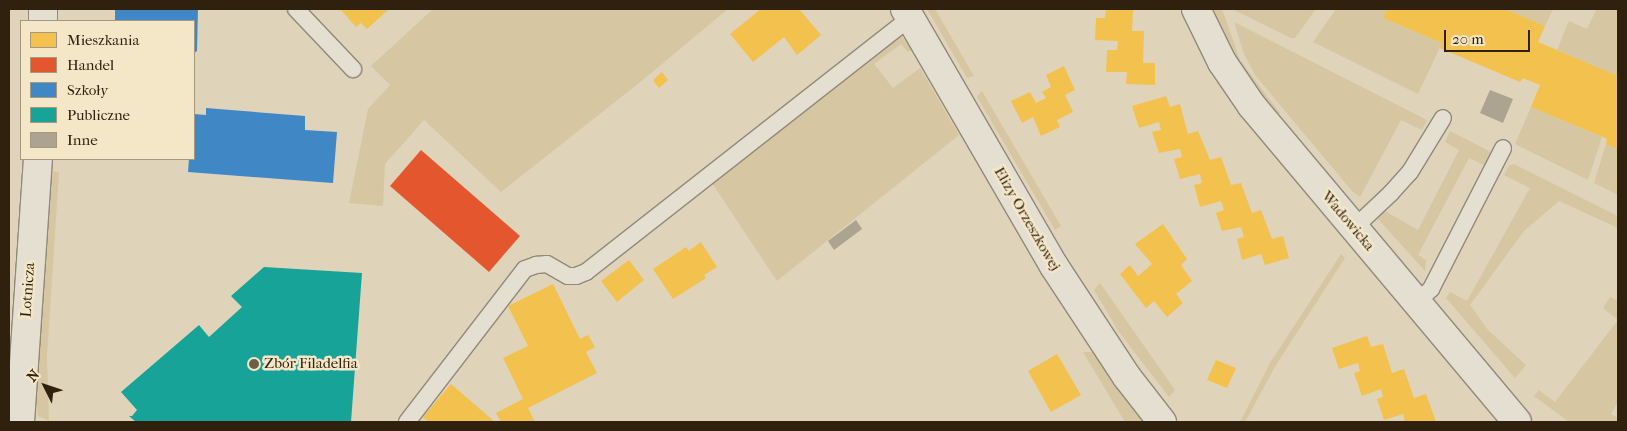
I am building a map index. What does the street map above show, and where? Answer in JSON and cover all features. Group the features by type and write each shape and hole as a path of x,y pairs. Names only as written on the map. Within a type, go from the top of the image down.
{"street":[{"name":"Wadowicka","path":"1196,9 1222,62 1252,106 1517,422"},
{"name":"Elizy Orzeszkowej","path":"907,13 1054,266 1127,377 1162,422"},
{"name":"Lotnicza","path":"20,422 38,160"}],"lane":[{"path":"296,9 352,70"},
{"path":"407,422 525,269 547,264 568,276 576,276 586,272 907,13"},
{"path":"1354,228 1392,194 1410,172 1443,118"},
{"path":"1416,303 1431,289 1503,148"}],"shaded area":[{"path":"433,9 728,9 644,79 501,192 424,120 385,164 383,206 349,203 368,109 390,85 371,66"},
{"path":"927,9 935,9 974,76 967,78"},
{"path":"1213,9 1222,9 1240,60 1280,113 1277,115 1254,89 1236,61"},
{"path":"1232,9 1316,9 1295,38 1291,38"},
{"path":"1336,9 1387,9 1383,18 1442,43 1418,94 1313,42"},
{"path":"1505,9 1553,9 1545,26"},
{"path":"1593,9 1618,9 1618,76 1557,50 1569,21 1587,29 1596,10"},
{"path":"1234,22 1427,120 1422,130 1401,120 1360,197 1352,191 1255,75 1244,54"},
{"path":"898,37 903,38 912,50 908,52 901,44 874,64 893,88 920,68 959,135 777,281 712,183"},
{"path":"982,91 1061,226 1055,230 977,97"},
{"path":"1531,107 1602,137 1588,180 1515,144"},
{"path":"1450,131 1491,152 1484,165 1469,158 1418,255 1426,260 1425,271 1378,219 1385,211 1418,230 1459,150 1445,142"},
{"path":"1606,144 1618,150 1618,195 1594,183"},
{"path":"1514,164 1618,216 1618,228 1559,201 1524,231 1470,305 1488,330 1526,365 1515,378 1446,298 1450,292 1467,301 1530,188 1504,175 1509,165"},
{"path":"51,171 59,172 47,357 49,421 38,416 34,402"},
{"path":"1341,254 1345,258 1276,365 1245,422 1240,422 1270,363"},
{"path":"1100,283 1175,390 1169,397 1119,332 1094,290"},
{"path":"1610,297 1618,301 1618,320 1603,308"},
{"path":"1618,320 1618,402 1611,414 1618,418 1616,422 1569,422 1534,396 1539,390 1555,402"},
{"path":"1083,352 1092,352 1145,422 1125,422"}],"building: Mieszkania":[{"path":"340,9 389,9 367,29 361,23 356,27"},
{"path":"761,9 799,9 821,35 797,55 784,37 753,62 730,34"},
{"path":"1106,9 1133,9 1132,31 1144,31 1143,63 1155,63 1155,85 1126,84 1127,72 1106,72 1107,50 1117,50 1118,41 1095,40 1096,18 1105,18"},
{"path":"1387,9 1505,9 1545,26 1538,42 1618,76 1618,150 1606,144 1607,139 1605,138 1531,107 1540,85 1523,78 1520,82 1440,48 1442,43 1383,18"},
{"path":"1064,66 1075,90 1065,95 1073,112 1057,120 1060,127 1041,136 1033,117 1022,123 1011,101 1030,92 1036,103 1046,98 1042,92 1051,87 1046,75"},
{"path":"662,72 668,80 659,88 653,80"},
{"path":"1166,96 1170,107 1180,104 1188,134 1198,131 1210,160 1221,157 1231,185 1241,183 1252,213 1261,210 1272,239 1283,236 1289,258 1265,265 1261,254 1242,260 1237,239 1244,237 1241,227 1222,231 1216,213 1224,210 1221,201 1200,207 1194,185 1202,183 1200,174 1180,179 1174,159 1182,157 1180,149 1159,153 1152,132 1161,130 1159,122 1139,128 1132,106"},
{"path":"1163,224 1187,259 1181,265 1192,281 1176,294 1183,303 1167,317 1154,301 1146,308 1120,274 1130,265 1138,276 1152,264 1135,244"},
{"path":"701,242 717,267 704,275 706,278 673,299 653,269 686,247 689,251"},
{"path":"629,260 644,280 617,302 601,281"},
{"path":"553,284 580,339 588,335 595,347 586,352 597,373 528,408 535,422 501,422 496,413 523,399 503,358 528,346 508,306"},
{"path":"1367,336 1371,347 1383,344 1392,373 1404,369 1414,398 1426,394 1436,422 1405,422 1403,414 1384,420 1377,399 1383,397 1381,389 1362,396 1354,373 1360,371 1358,363 1339,369 1332,348"},
{"path":"1057,354 1081,395 1051,412 1028,371"},
{"path":"1216,360 1236,368 1227,388 1207,380"},
{"path":"451,384 495,422 429,422 423,417"}],"building: Handel":[{"path":"421,150 520,236 489,272 390,186"}],"building: Szkoły":[{"path":"115,9 198,9 197,51 195,52 195,20 115,20"},
{"path":"206,108 305,116 305,130 337,132 333,183 188,172 189,160 195,160 195,114 206,115"}],"building: Publiczne":[{"name":"Zbór Filadelfia","path":"264,267 362,273 351,422 136,422 129,416 132,416 137,410 121,392 199,325 209,337 242,307 231,296"}],"building: Inne":[{"path":"1490,90 1513,99 1503,123 1480,113"},
{"path":"856,220 862,229 834,250 828,241"}],"place":[{"name":"Zbór Filadelfia","path":"254,364"}]}
